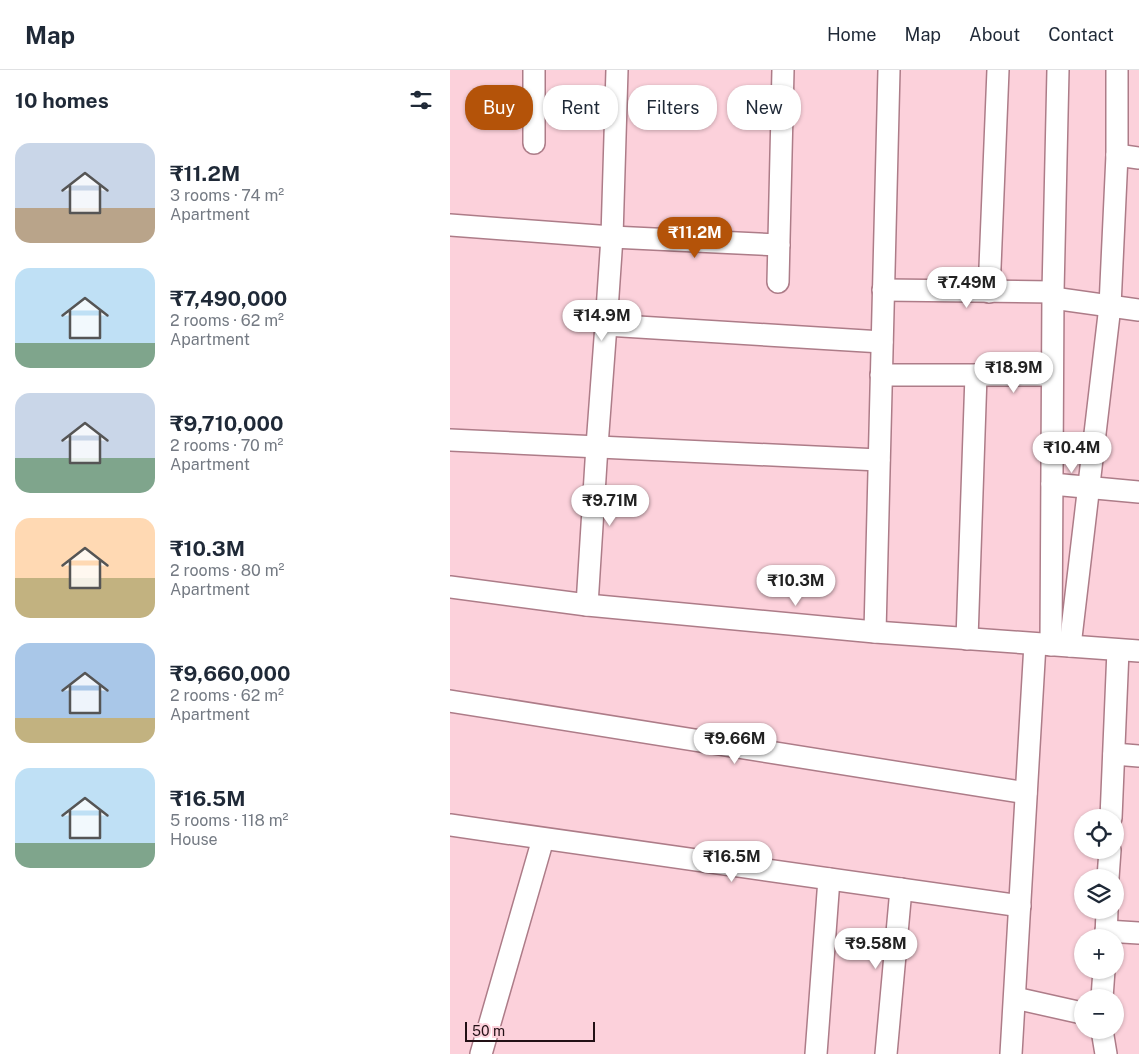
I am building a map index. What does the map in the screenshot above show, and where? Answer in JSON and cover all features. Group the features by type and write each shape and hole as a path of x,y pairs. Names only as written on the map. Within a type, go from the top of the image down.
{"street":[{"path":"534,70 534,143"},
{"path":"587,605 612,237 617,70"},
{"path":"778,282 783,70"},
{"path":"875,632 889,70"},
{"path":"989,292 998,70"},
{"path":"1052,645 1052,295 1058,70"},
{"path":"1011,1054 1026,794 1052,645 1089,487 1110,306 1117,155 1117,70"},
{"path":"1117,155 1139,158"},
{"path":"450,226 612,237 779,244"},
{"path":"883,290 1052,295 1139,310"},
{"path":"606,325 882,342"},
{"path":"881,376 1052,376"},
{"path":"967,639 976,376"},
{"path":"450,440 879,460"},
{"path":"1052,484 1139,492"},
{"path":"450,587 587,605 875,632 1129,650 1114,754 1111,809"},
{"path":"450,701 1026,794"},
{"path":"1114,754 1139,756"},
{"path":"450,825 1020,906"},
{"path":"481,1054 543,838"},
{"path":"816,1054 829,879"},
{"path":"886,1054 901,889"},
{"path":"1124,933 1139,933"},
{"path":"1015,998 1074,1011"},
{"path":"1104,1039 1106,1054"}]}
